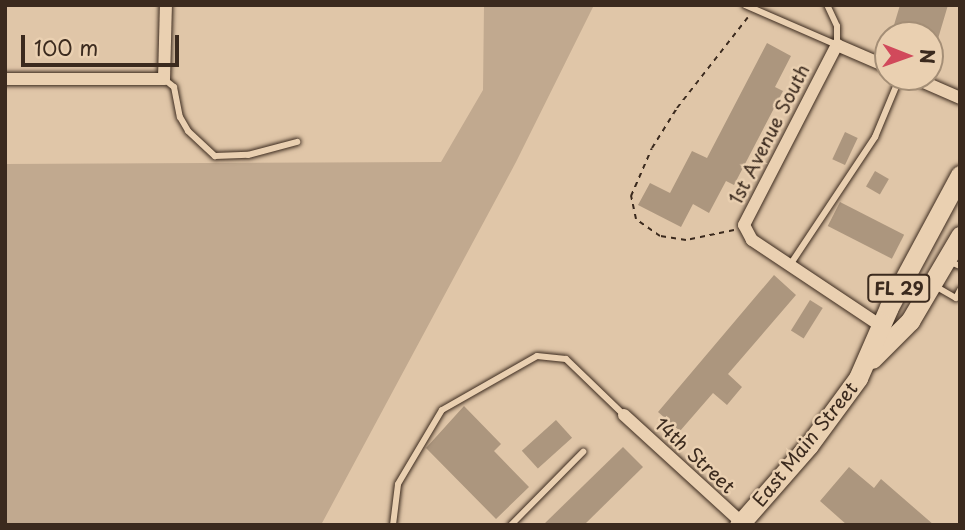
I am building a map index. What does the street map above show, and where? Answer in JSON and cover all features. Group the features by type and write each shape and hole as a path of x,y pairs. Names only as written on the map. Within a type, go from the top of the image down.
{"highway":[{"name":"East Main Street","path":"889,331 960,175"},
{"name":"East Main Street","path":"740,524 809,444 889,331 953,263 960,236"}],"street":[{"path":"5,79 164,79 166,5"},
{"path":"836,45 874,61"},
{"name":"1st Avenue South","path":"790,265 752,240 744,226 836,45"},
{"path":"790,265 889,331"},
{"name":"14th Street","path":"624,415 740,524"}],"lane":[{"path":"745,5 836,45 837,26 827,5"},
{"path":"164,79 174,87 180,117 188,131 215,156 248,155 297,142"},
{"path":"790,265 875,137 894,91"},
{"path":"932,285 956,298 960,290"},
{"path":"393,525 398,484 442,410 537,356 566,359 624,415"},
{"path":"511,525 583,452"}],"path":[{"path":"744,226 703,239 660,236 636,219 631,196 646,159 677,108 754,9"}],"shaded area":[{"path":"484,5 594,5 516,162 321,525 5,525 5,164 441,162 483,90"}],"building":[{"path":"900,5 948,5 943,21 895,21"},
{"path":"767,43 791,56 775,87 783,91 734,185 726,181 709,213 693,204 681,227 638,205 650,183 670,193 692,151 707,158"},
{"path":"845,132 858,138 845,165 832,159"},
{"path":"875,171 889,179 880,195 866,187"},
{"path":"840,202 904,235 892,259 828,226"},
{"path":"774,275 796,295 728,374 742,387 727,405 713,393 680,431 658,412"},
{"path":"810,300 823,308 804,338 791,331"},
{"path":"464,406 501,444 494,451 529,487 496,519 426,448"},
{"path":"556,420 572,438 538,469 522,451"},
{"path":"623,447 643,467 584,525 543,525"},
{"path":"849,467 874,488 881,479 934,525 847,525 820,501"}]}
